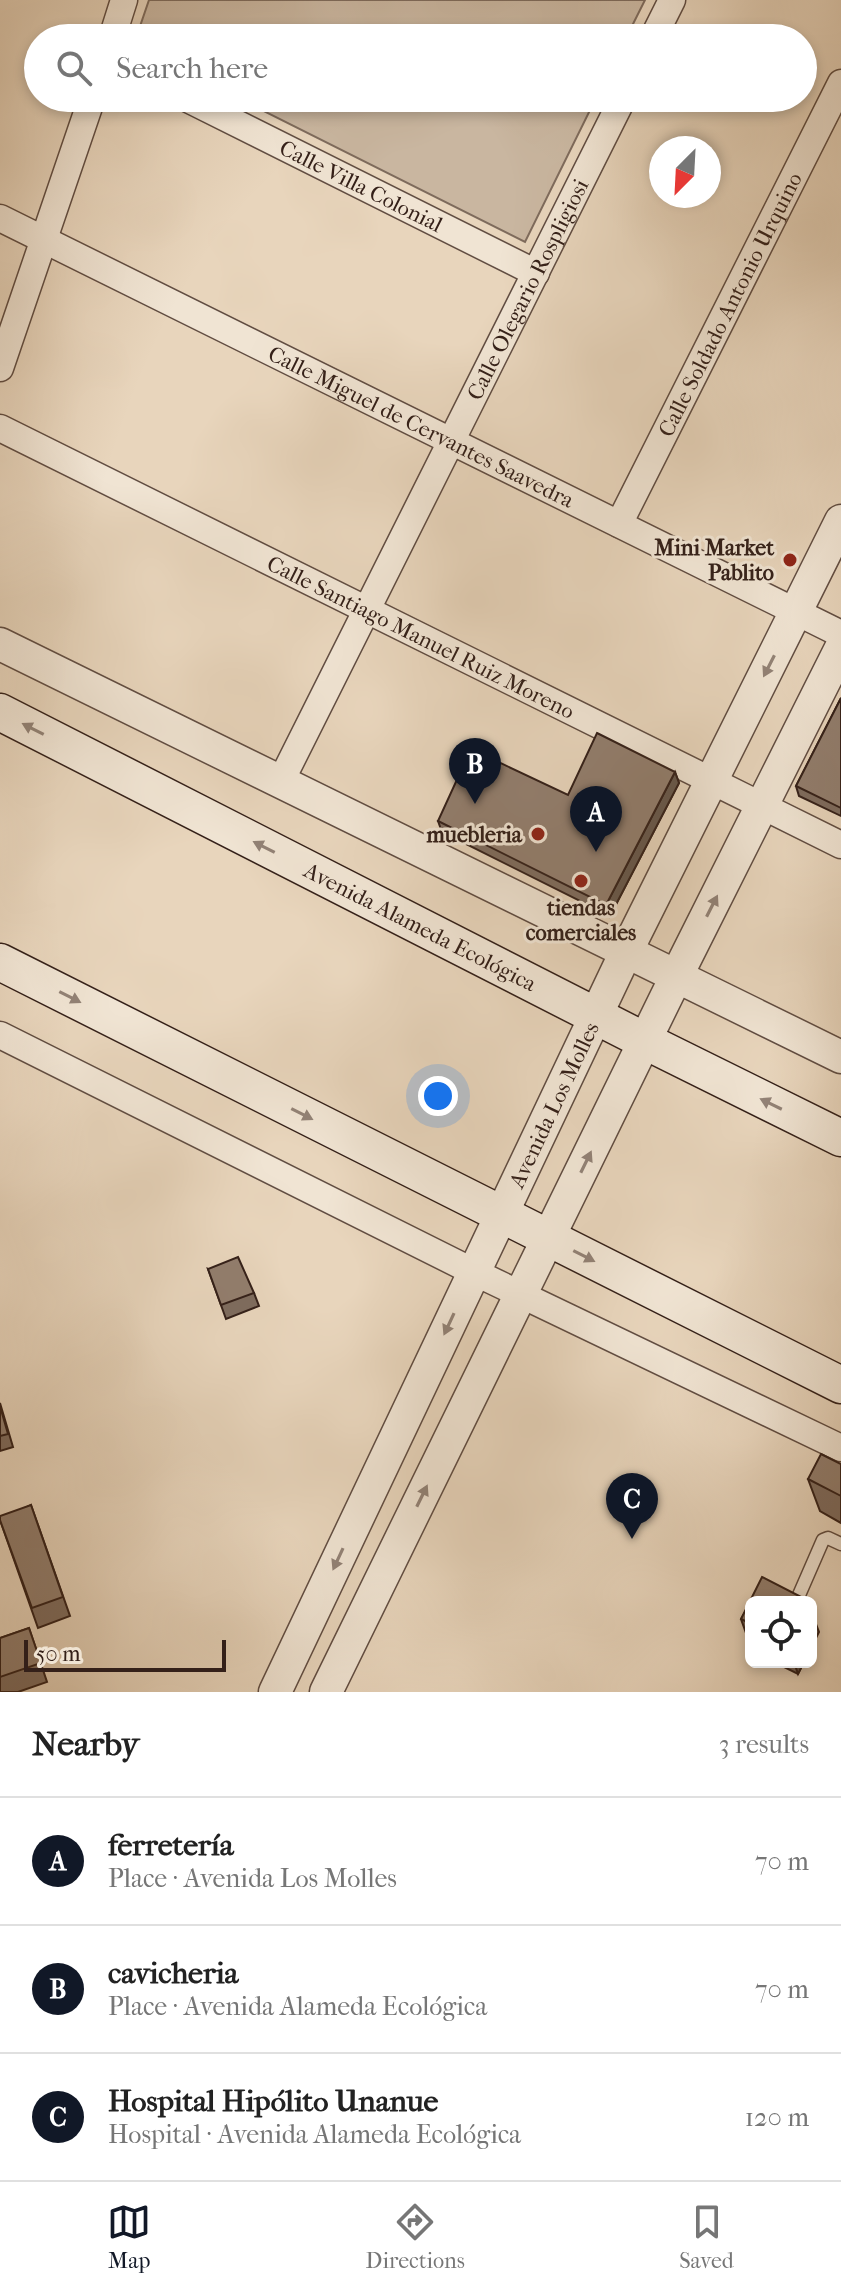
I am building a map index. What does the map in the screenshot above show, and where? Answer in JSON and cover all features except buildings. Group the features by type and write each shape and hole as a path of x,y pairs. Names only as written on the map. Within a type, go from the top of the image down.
{"main road":[{"name":"Avenida Alameda Ecológica","path":"0,712 841,1138"},
{"path":"0,962 841,1385"}],"street":[{"path":"116,24 124,0"},
{"path":"660,24 672,0"},
{"name":"Calle Soldado Antonio Urquino","path":"619,524 841,83"},
{"path":"0,368 87,112"},
{"name":"Calle Villa Colonial","path":"214,112 536,273"},
{"name":"Calle Olegario Rospligiosi","path":"281,781 616,112"},
{"name":"Calle Miguel de Cervantes Saavedra","path":"0,218 841,634"},
{"name":"Calle Santiago Manuel Ruiz Moreno","path":"0,428 841,845"},
{"name":"Avenida Los Molles","path":"275,1692 627,950 841,521"},
{"path":"0,644 841,1057"},
{"path":"326,1692 677,975 841,648"},
{"path":"0,1035 474,1272 841,1448"}],"lane":[{"path":"799,1596 823,1540 828,1538 841,1544"}],"shaded area":[{"path":"149,0 645,0 633,24 141,24"},
{"path":"266,112 589,112 525,242"}],"place":[{"name":"Mini Market Pablito","path":"790,560"},
{"name":"cavicheria","path":"475,804"},
{"name":"muebleria","path":"538,834"},
{"name":"ferretería","path":"596,852"},
{"name":"tiendas comerciales","path":"581,881"},
{"name":"Hospital Hipólito Unanue","path":"632,1539"}]}
